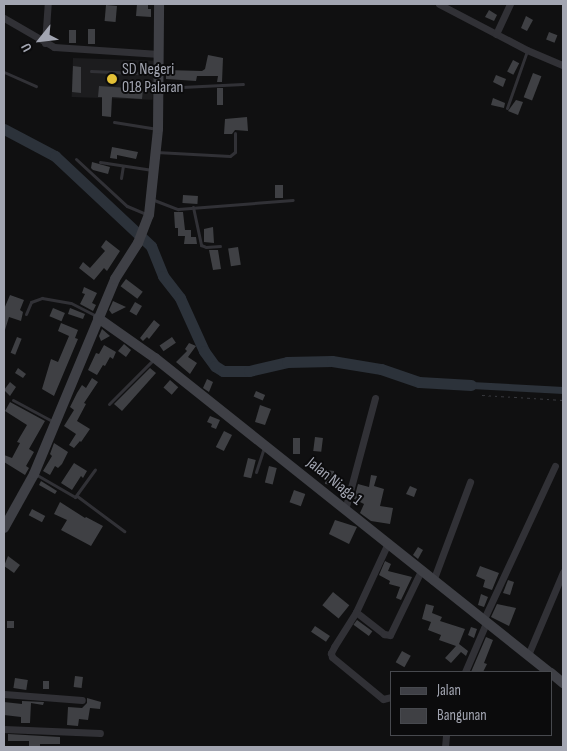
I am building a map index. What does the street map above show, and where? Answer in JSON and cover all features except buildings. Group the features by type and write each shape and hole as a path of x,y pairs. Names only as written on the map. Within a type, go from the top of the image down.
{"street":[{"path":"45,43 48,4"},
{"path":"4,528 34,474 118,273 138,243 148,219 158,129 159,4"},
{"path":"439,4 528,50 563,65"},
{"path":"496,34 510,4"},
{"path":"4,18 45,43 65,49 158,54"},
{"name":"Jalan Niaga 1","path":"98,318 155,358 266,445 433,581 548,671"},
{"path":"346,510 375,398"},
{"path":"465,671 485,622 555,466"},
{"path":"433,581 470,482"},
{"path":"388,543 356,612 331,653 332,657 383,699 390,697"},
{"path":"356,612 384,634 390,635 421,571"},
{"path":"528,655 563,572"},
{"name":"Jalan Niaga 1","path":"552,675 563,683"},
{"path":"4,694 82,700"},
{"path":"4,729 100,733"}],"lane":[{"path":"506,108 528,50"},
{"path":"91,71 158,74"},
{"path":"4,72 36,86"},
{"path":"158,88 243,84"},
{"path":"114,122 158,129"},
{"path":"156,152 230,156 235,152 234,133"},
{"path":"76,159 127,206 148,219"},
{"path":"100,162 152,171"},
{"path":"121,178 123,166"},
{"path":"150,200 174,208 293,200"},
{"path":"193,207 200,244 206,247 220,246"},
{"path":"26,314 30,302 42,298 71,303 98,318"},
{"path":"108,404 155,358"},
{"path":"13,400 56,424"},
{"path":"256,472 266,445"},
{"path":"77,496 95,469"},
{"path":"34,474 77,496 124,531"}],"path":[{"path":"482,395 563,400"}],"shaded area":[{"name":"SD Negeri 018 Palaran","path":"73,58 154,61 153,100 72,97"}],"waterway":[{"path":"4,129 55,156 151,246 163,276 180,298 204,351 215,366 223,371 249,371 287,362 332,361 381,369 419,382 471,385"},
{"path":"471,385 563,390"}],"place":[{"name":"SD Negeri 018 Palaran","path":"112,79"}]}
